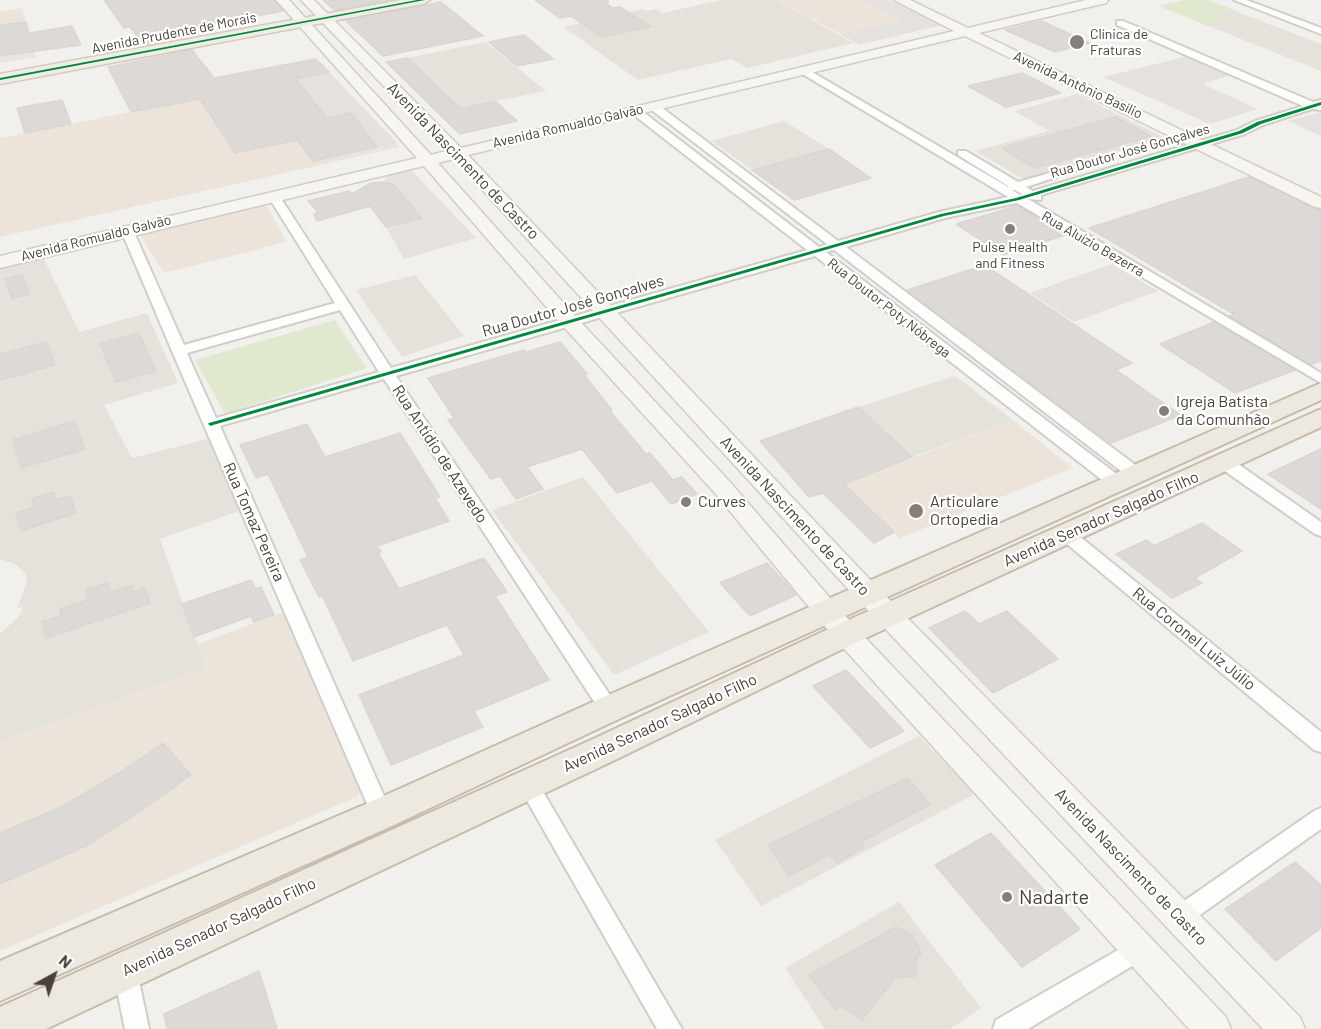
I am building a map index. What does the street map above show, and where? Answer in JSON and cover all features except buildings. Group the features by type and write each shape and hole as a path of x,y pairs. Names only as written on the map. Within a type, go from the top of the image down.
{"highway":[{"name":"Avenida Senador Salgado Filho","path":"878,605 1126,478 1321,391"},
{"name":"Avenida Senador Salgado Filho","path":"0,981 381,814 609,709 1067,535 1321,417"},
{"name":"Avenida Senador Salgado Filho","path":"0,1029 528,784 837,623"}],"main road":[{"name":"Avenida Nascimento de Castro","path":"282,0 424,156 569,321 722,487 837,623 1214,1029"},
{"name":"Avenida Nascimento de Castro","path":"307,0 453,149 878,605 1287,1029"},
{"name":"Avenida Prudente de Morais","path":"322,15 382,0"},
{"name":"Avenida Prudente de Morais","path":"0,68 423,0"},
{"name":"Avenida Antônio Basílio","path":"900,0 971,28 1203,138 1321,188"},
{"name":"Avenida Antônio Basílio","path":"926,0 971,28"},
{"name":"Avenida Romualdo Galvão","path":"453,149 810,70 1069,0"},
{"name":"Avenida Romualdo Galvão","path":"0,251 1102,0"},
{"name":"Avenida Prudente de Morais","path":"0,79 299,19"},
{"path":"344,68 350,45"},
{"path":"358,83 404,99"},
{"name":"Avenida Antônio Basílio","path":"1203,138 1321,203"},
{"name":"Avenida Romualdo Galvão","path":"0,262 274,196 424,156"},
{"path":"1281,183 1321,193"},
{"path":"722,487 738,454"}],"street":[{"path":"1238,0 1321,31"},
{"path":"1120,23 1318,106"},
{"name":"Rua Aluízio Bezerra","path":"810,70 1033,194 1103,245"},
{"name":"Rua Aluízio Bezerra","path":"810,70 1003,191 1103,245 1273,345 1321,379"},
{"name":"Rua Doutor Poty Nóbrega","path":"653,106 1037,401 1126,478"},
{"name":"Rua Doutor José Gonçalves","path":"943,215 1003,191 1057,174 1203,138 1241,132 1259,123 1318,106"},
{"name":"Rua Doutor Poty Nóbrega","path":"634,110 1016,407 1126,478"},
{"name":"Rua Doutor José Gonçalves","path":"211,424 386,372 943,215 1017,199 1203,138"},
{"path":"1057,174 1071,182"},
{"name":"Rua Antídio de Azevedo","path":"274,196 386,372 609,709"},
{"name":"Rua Tomaz Pereira","path":"126,230 381,814"},
{"path":"881,300 900,294"},
{"path":"179,351 343,305"},
{"name":"Rua Aluízio Bezerra","path":"1273,345 1321,368"},
{"path":"1016,407 1037,401"},
{"path":"1225,463 1321,531"},
{"name":"Rua Coronel Luiz Júlio","path":"1067,535 1321,744"},
{"path":"528,784 670,1029"},
{"path":"1179,917 1321,817"},
{"path":"1005,1029 1139,949"},
{"path":"125,971 137,1029"}],"shaded area":[{"path":"722,0 776,0 853,43 748,68 731,59 638,80 563,27 643,9 646,11 656,9 662,13"},
{"path":"776,0 861,0 903,20 840,34"},
{"path":"861,0 889,0 942,25 859,45 840,34 902,20"},
{"path":"1184,0 1207,0 1321,44 1321,71 1159,6"},
{"path":"22,8 36,57 0,63 0,11"},
{"path":"486,42 546,91 437,113 430,105 452,100 407,58"},
{"path":"1188,56 1231,75 1203,84 1257,109 1210,124 1103,77"},
{"path":"329,72 400,147 0,237 0,138"},
{"path":"329,72 397,143 377,147 351,113 327,118 296,79"},
{"path":"1077,94 1115,113 1049,131 1014,111"},
{"path":"1321,112 1321,136 1288,121"},
{"path":"1115,113 1165,138 1023,179 975,151"},
{"path":"784,121 829,149 752,170 712,141"},
{"path":"411,170 476,238 404,259 386,227 422,218 393,184 383,182 388,176"},
{"path":"266,203 286,242 164,273 139,233"},
{"path":"44,259 79,332 147,313 178,383 104,405 132,458 216,437 247,508 160,539 206,668 0,742 0,634 21,614 23,607 17,608 27,581 25,573 15,564 0,559 0,269"},
{"path":"1112,264 1158,291 1074,322 1030,293"},
{"path":"415,275 464,336 402,357 356,290"},
{"path":"955,376 1013,420 912,457 858,407"},
{"path":"1013,420 1073,468 900,538 844,484"},
{"path":"583,477 709,632 614,675 492,510"},
{"path":"287,611 363,785 358,796 0,951 0,742 206,668 197,644"},
{"path":"919,736 975,794 761,906 715,840"},
{"path":"899,902 981,1008 950,1029 825,1029 785,968"}],"green space":[{"path":"1184,0 1207,0 1234,10 1218,14 1229,19 1206,25 1159,6"},
{"path":"335,320 367,368 225,414 195,360"}],"cycle path":[{"path":"0,79 423,0"},
{"path":"211,424 943,215 1017,199 1241,132 1259,123 1321,103"}],"place":[{"name":"Clínica de Fraturas","path":"1077,42"},
{"name":"Pulse Health and Fitness","path":"1010,229"},
{"name":"Igreja Batista da Comunhão","path":"1164,411"},
{"name":"Curves","path":"686,502"},
{"name":"Articulare Ortopedia","path":"916,511"},
{"name":"Nadarte","path":"1007,897"}]}
